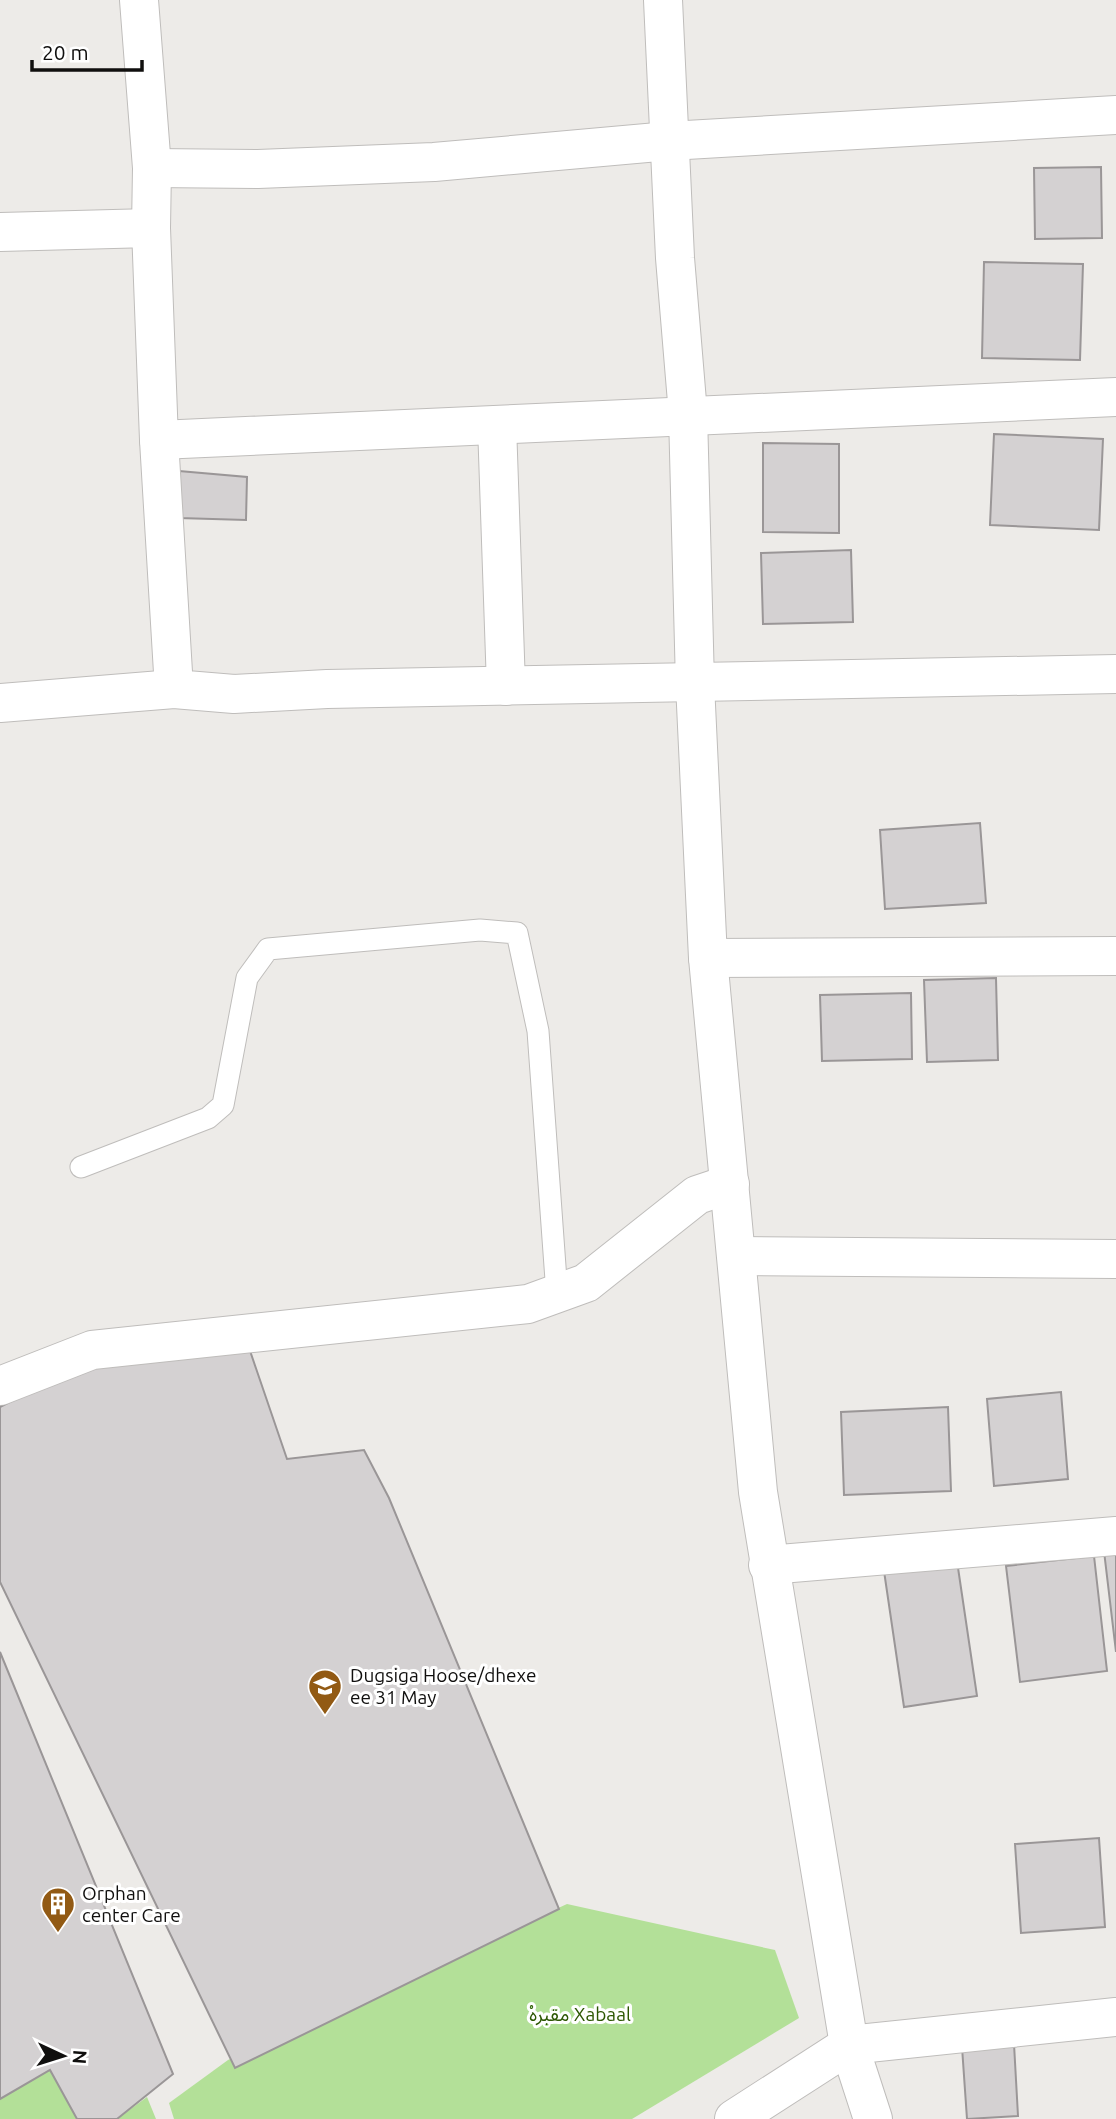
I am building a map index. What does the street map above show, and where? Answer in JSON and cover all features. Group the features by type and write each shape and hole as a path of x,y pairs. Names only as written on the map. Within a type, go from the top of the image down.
{"street":[{"path":"139,0 152,169 150,228 174,689"},
{"path":"663,0 669,141 688,415 695,684 708,958 758,1492 849,2045 873,2119"},
{"path":"152,169 258,169 433,162 669,141 1116,115"},
{"path":"0,232 150,228"},
{"path":"159,440 1116,397"},
{"path":"497,425 506,687"},
{"path":"0,703 174,689 234,694 327,689 1116,674"},
{"path":"708,958 1116,956"},
{"path":"0,1386 92,1350 528,1304 586,1283 697,1195 730,1184"},
{"path":"738,1256 1116,1259"},
{"path":"768,1565 1116,1536"},
{"path":"734,2119 849,2045 1116,2017"}],"lane":[{"path":"81,1167 208,1118 223,1105 247,978 268,949 480,930 517,933 538,1031 556,1294"}],"green space":[{"name":"ْمقبره Xabaal","path":"567,1904 775,1950 799,2018 632,2119 174,2119 169,2103 228,2060"},
{"path":"50,2070 77,2119 0,2119 0,2096"},
{"path":"147,2097 156,2119 117,2119"}],"building":[{"path":"1101,167 1102,238 1035,239 1034,168"},
{"path":"984,262 1083,264 1080,360 982,358"},
{"path":"994,434 1103,439 1099,530 990,525"},
{"path":"763,443 839,444 839,533 763,532"},
{"path":"179,471 247,477 246,520 179,518"},
{"path":"851,550 853,622 763,624 761,553"},
{"path":"980,823 986,903 885,909 880,830"},
{"path":"996,978 998,1060 927,1062 924,980"},
{"path":"911,993 912,1059 822,1061 820,995"},
{"path":"247,1342 287,1459 364,1450 389,1498 559,1909 235,2068 0,1582 0,1407 76,1367"},
{"path":"1061,1392 1068,1479 994,1486 987,1399"},
{"path":"948,1407 951,1491 844,1495 841,1412"},
{"path":"1116,1549 1116,1652 1104,1551"},
{"path":"1094,1556 1107,1671 1020,1682 1006,1566"},
{"path":"957,1561 977,1696 904,1707 884,1571"},
{"name":"Orphan center Care","path":"0,1652 173,2074 117,2119 77,2119 50,2070 0,2099"},
{"path":"1099,1838 1105,1927 1021,1933 1015,1844"},
{"path":"1014,2044 1018,2116 967,2119 962,2047"}],"place":[{"name":"Dugsiga Hoose/dhexe ee 31 May","path":"325,1716"},
{"name":"Orphan center Care","path":"58,1934"}]}
